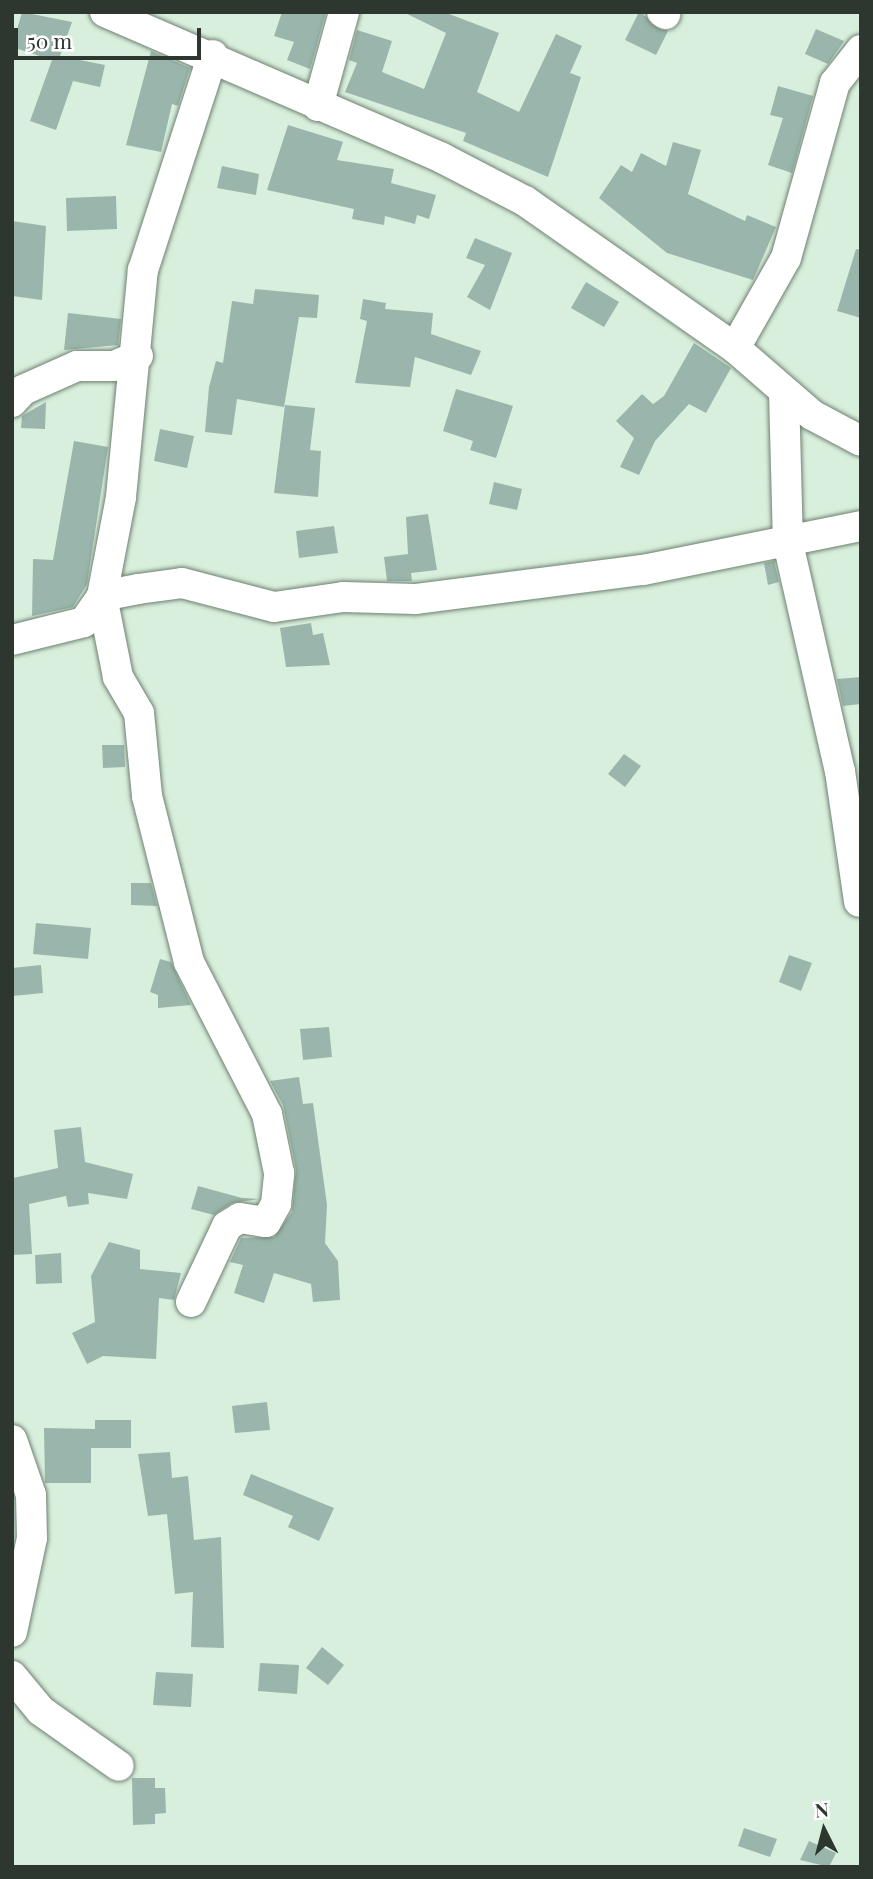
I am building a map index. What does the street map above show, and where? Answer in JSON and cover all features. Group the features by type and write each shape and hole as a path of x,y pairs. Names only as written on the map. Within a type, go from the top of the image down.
{"street":[{"path":"105,12 213,55 525,201 735,348 783,392 861,441"},
{"path":"318,106 344,12"},
{"path":"735,348 786,257 808,200 835,83 861,50"},
{"path":"191,1302 227,1226 240,1219 266,1222 276,1204 279,1173 267,1114 190,962 147,796 139,713 118,677 102,596 138,356 151,235 213,55"},
{"path":"12,402 23,390 77,366 114,366 138,356"},
{"path":"783,392 788,543 840,771 859,902"},
{"path":"12,640 84,622 102,596 182,583 274,607 343,597 403,600 643,569 788,543 861,526"},
{"path":"12,1440 31,1495 32,1538 12,1632"},
{"path":"12,1676 41,1711 119,1766"}],"building":[{"path":"22,12 72,22 60,56 105,65 100,87 73,81 56,130 30,121 52,60 12,47"},
{"path":"282,12 326,12 310,69 287,60 294,42 274,36"},
{"path":"403,12 444,12 499,33 477,92 519,112 556,34 582,46 570,73 581,77 548,177 463,141 466,133 345,92 357,63 349,60 357,30 392,41 382,72 424,89 446,33"},
{"path":"639,12 668,31 656,55 625,40"},
{"path":"816,29 844,41 828,64 805,54"},
{"path":"151,51 190,68 178,106 172,104 161,152 126,145"},
{"path":"778,86 813,96 792,173 768,165 783,118 770,115"},
{"path":"288,125 343,142 337,160 394,169 391,183 436,195 429,219 417,215 415,224 385,216 384,225 352,219 354,209 267,190"},
{"path":"673,142 701,150 688,194 745,221 747,215 776,227 753,280 667,253 599,198 621,165 632,172 641,153 666,166"},
{"path":"222,166 259,174 256,195 217,188"},
{"path":"116,196 117,229 67,231 66,198"},
{"path":"12,221 46,226 42,300 12,296"},
{"path":"475,238 512,253 490,310 467,297 485,265 466,258"},
{"path":"856,249 861,250 861,318 837,311"},
{"path":"586,282 619,302 604,327 571,308"},
{"path":"255,289 319,295 317,318 299,317 284,407 237,399 232,435 205,432 209,387 216,361 223,363 232,301 253,304"},
{"path":"363,299 386,303 385,309 433,313 431,334 481,351 471,375 415,357 410,387 355,383 367,321 360,319"},
{"path":"68,313 121,319 118,345 64,350"},
{"path":"694,343 731,368 706,413 689,404 655,441 639,475 620,467 634,438 616,421 642,394 653,404 664,396"},
{"path":"456,389 513,406 496,458 470,450 473,441 443,431"},
{"path":"46,402 45,429 21,428 22,416"},
{"path":"285,405 315,408 310,450 321,451 318,497 274,493"},
{"path":"160,429 194,436 187,468 154,461"},
{"path":"74,441 108,447 87,584 73,607 32,616 33,559 53,560"},
{"path":"494,482 522,489 517,510 489,504"},
{"path":"428,514 437,570 411,573 412,581 387,581 384,557 408,554 406,517"},
{"path":"334,526 338,553 299,558 296,531"},
{"path":"774,561 779,582 768,585 764,563"},
{"path":"311,623 313,635 323,633 330,665 286,667 280,628"},
{"path":"861,677 861,704 843,706 837,679"},
{"path":"102,745 124,745 125,767 103,768"},
{"path":"624,754 641,766 625,787 608,774"},
{"path":"131,883 151,883 157,906 131,905"},
{"path":"36,923 91,928 88,959 33,954"},
{"path":"789,955 812,963 801,991 779,982"},
{"path":"160,959 171,962 191,1005 158,1008 158,995 150,992"},
{"path":"41,965 43,993 12,996 12,968"},
{"path":"329,1027 332,1057 303,1060 300,1029"},
{"path":"299,1077 303,1104 313,1103 327,1205 325,1243 338,1261 340,1300 313,1302 311,1284 274,1273 264,1303 234,1293 243,1265 230,1262 241,1238 274,1237 292,1212 296,1170 283,1105 270,1081"},
{"path":"81,1127 85,1162 133,1174 127,1199 88,1193 89,1204 68,1207 66,1196 29,1204 32,1254 12,1255 13,1178 58,1168 54,1130"},
{"path":"198,1186 242,1198 259,1199 232,1203 214,1215 191,1209"},
{"path":"109,1242 140,1250 140,1269 181,1273 174,1300 159,1298 156,1359 103,1356 87,1364 72,1333 95,1322 91,1276"},
{"path":"61,1253 62,1283 36,1284 35,1255"},
{"path":"267,1402 270,1430 235,1433 232,1406"},
{"path":"95,1420 131,1420 131,1448 91,1448 91,1483 45,1483 44,1428 95,1429"},
{"path":"170,1452 172,1478 188,1476 194,1540 221,1537 224,1648 191,1647 193,1592 175,1594 167,1514 148,1516 138,1454"},
{"path":"251,1474 334,1508 319,1541 288,1527 293,1516 243,1495"},
{"path":"322,1647 344,1665 328,1685 306,1668"},
{"path":"260,1663 299,1665 297,1694 258,1691"},
{"path":"156,1672 193,1674 191,1707 153,1705"},
{"path":"132,1778 155,1778 155,1788 165,1788 166,1813 155,1814 155,1824 133,1825"},
{"path":"744,1828 777,1839 770,1857 738,1846"},
{"path":"809,1841 836,1853 829,1867 800,1860"}]}
